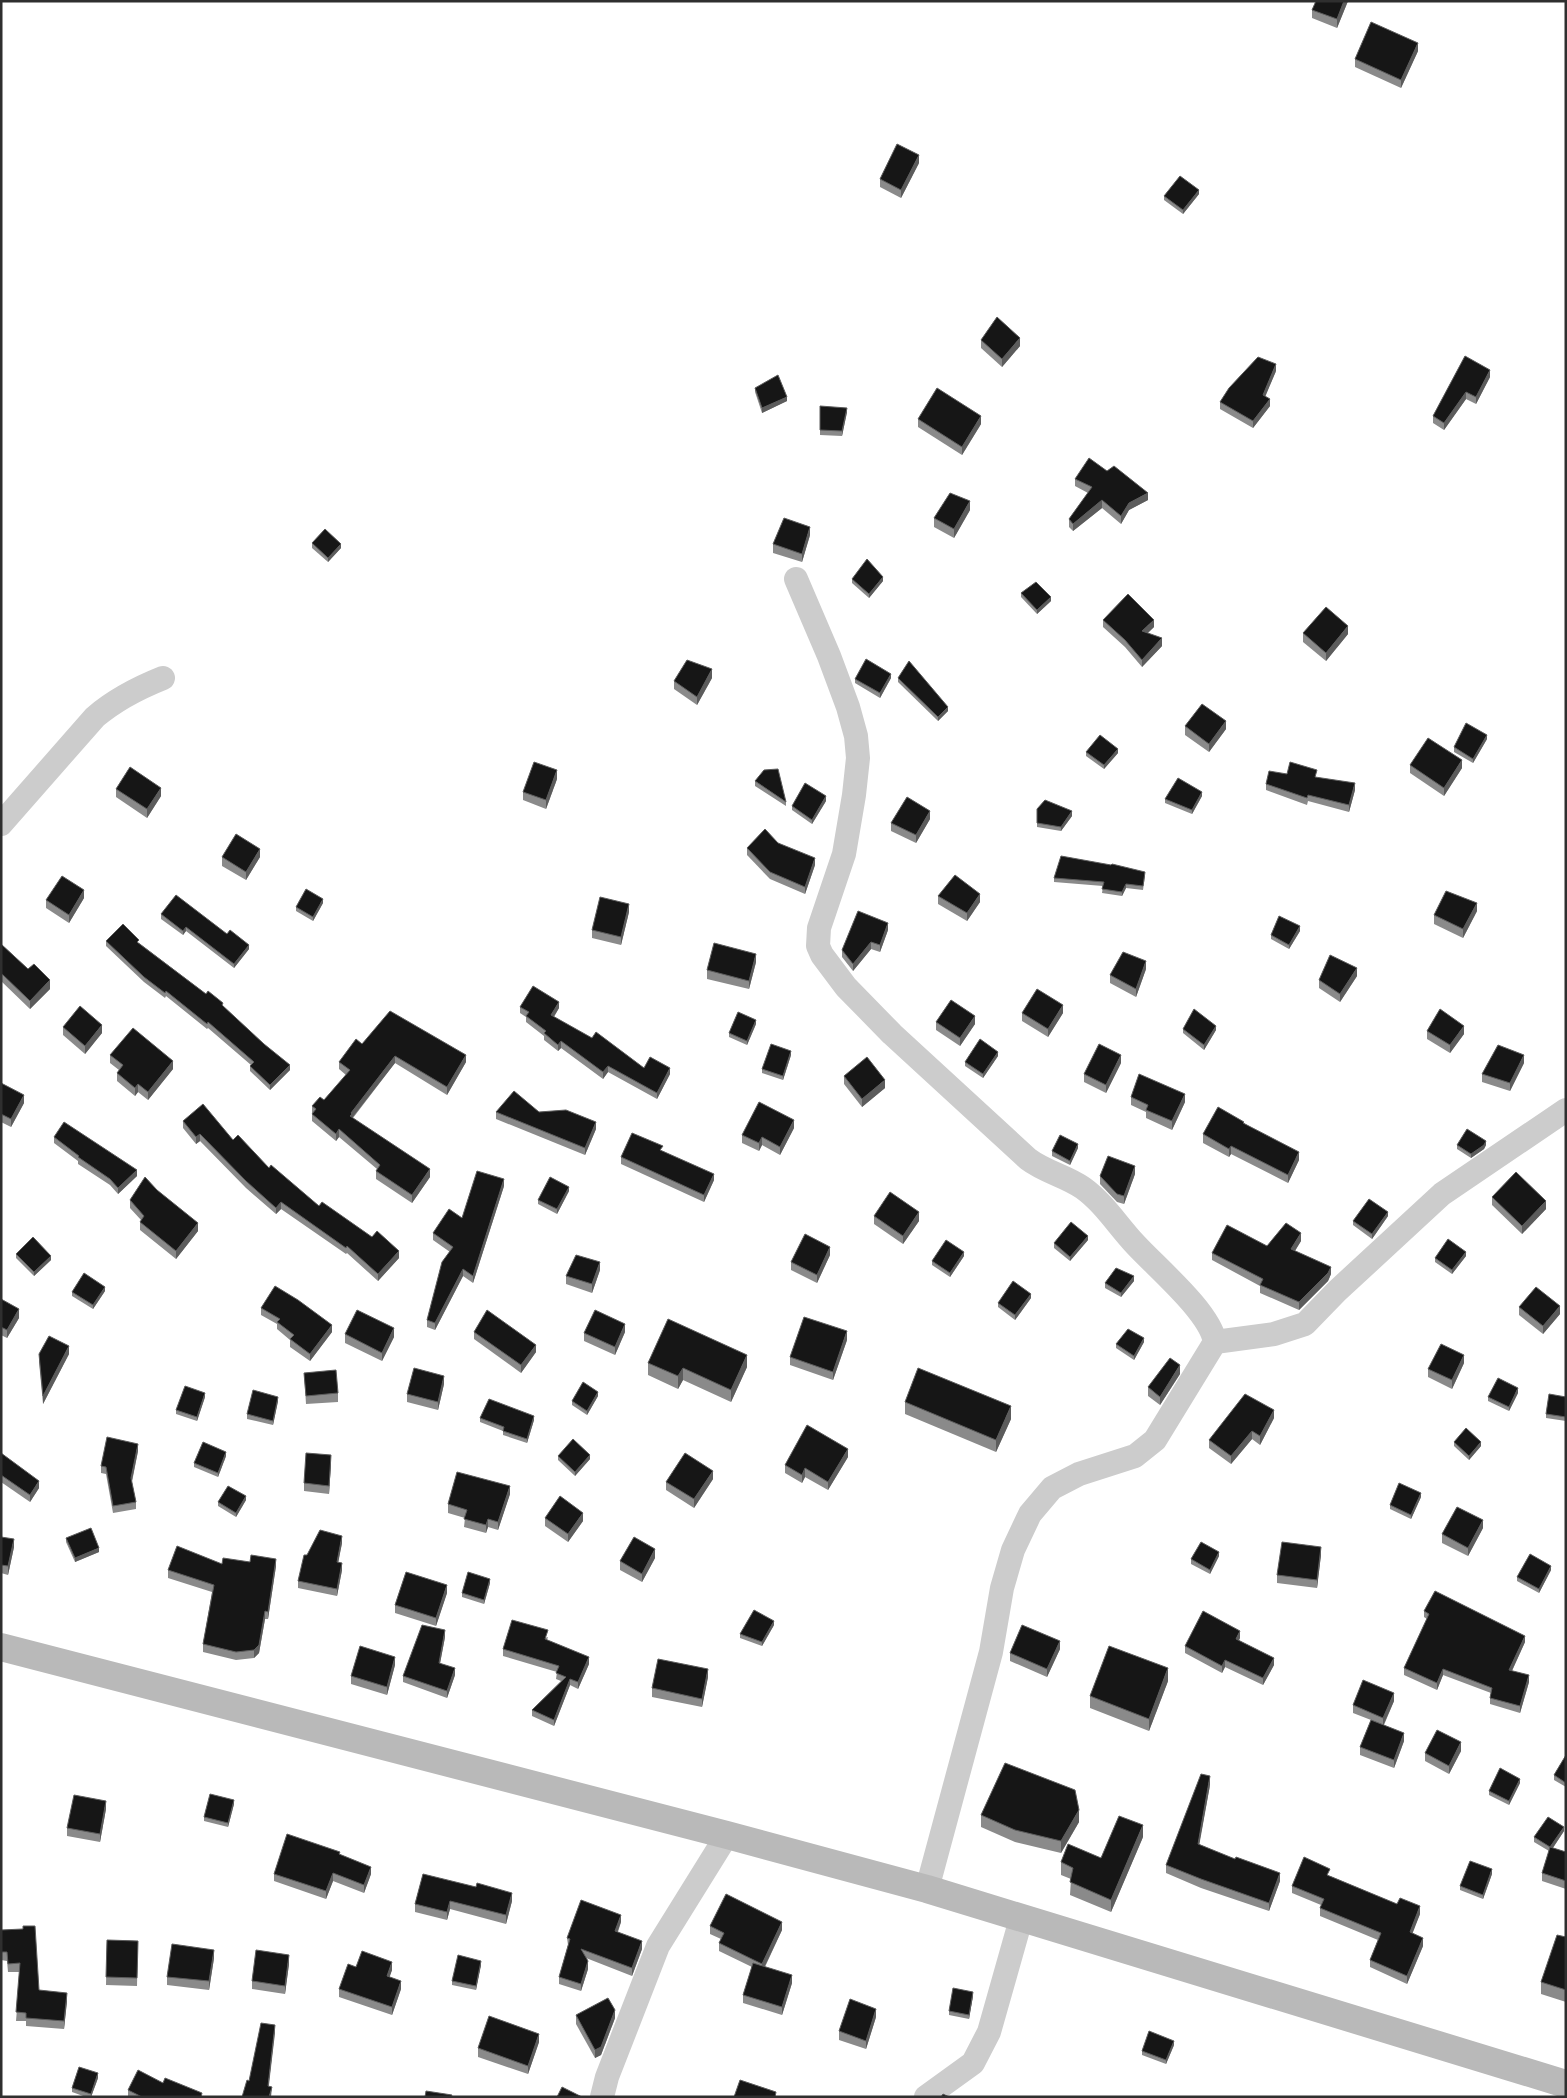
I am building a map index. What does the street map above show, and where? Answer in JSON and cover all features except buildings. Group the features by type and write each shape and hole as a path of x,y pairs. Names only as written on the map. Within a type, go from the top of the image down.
{"main road":[{"path":"1,1647 727,1835 927,1889 1566,2084"}],"street":[{"path":"796,579 829,656 848,708 856,736 858,758 854,796 844,854 817,938 822,955 846,987 892,1034 1025,1156 1036,1165 1076,1184 1089,1193 1110,1214 1134,1243 1188,1298 1213,1332 1215,1342 1155,1440 1135,1456 1079,1474 1052,1488 1030,1514 1013,1550 1002,1588 991,1652 927,1889"},
{"path":"1,824 95,717 111,704 134,690 163,678"},
{"path":"1215,1342 1274,1334 1305,1324 1337,1291 1442,1194 1566,1110"},
{"path":"602,2097 607,2077 658,1946 727,1835"},
{"path":"926,2097 972,2063 989,2032 1021,1919"}]}
